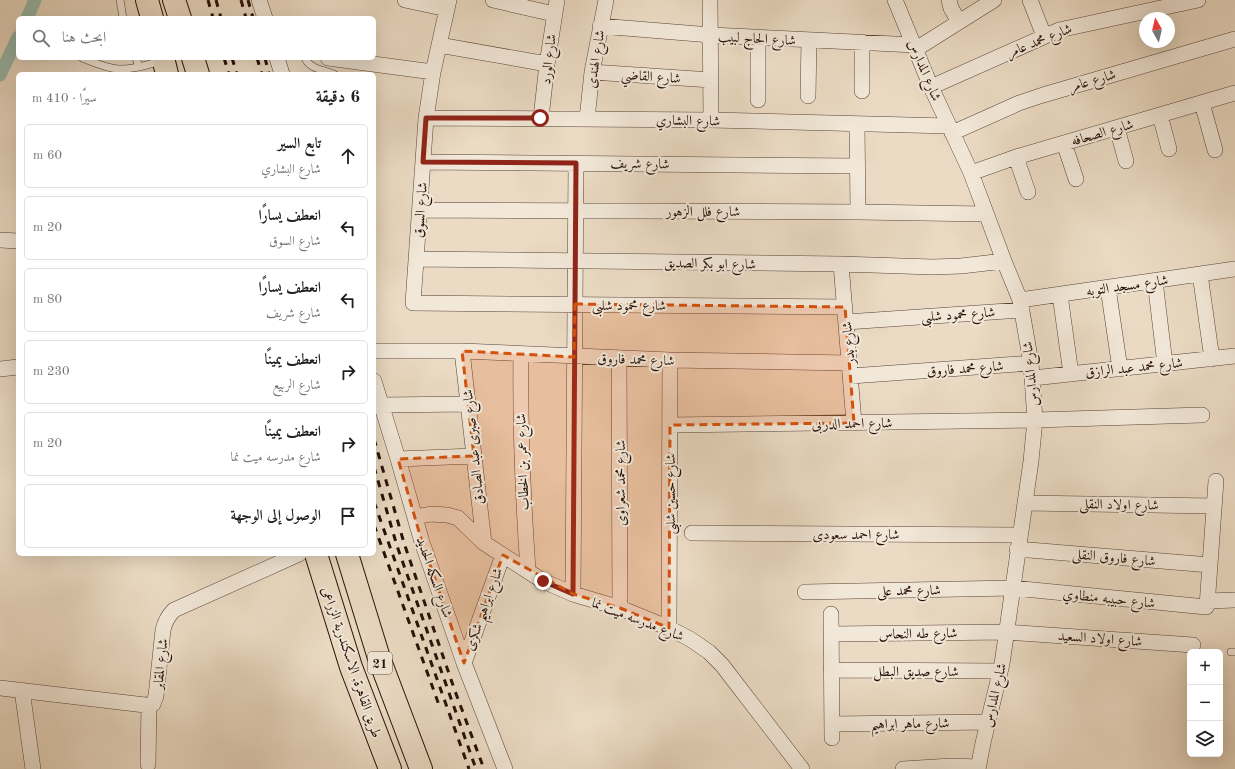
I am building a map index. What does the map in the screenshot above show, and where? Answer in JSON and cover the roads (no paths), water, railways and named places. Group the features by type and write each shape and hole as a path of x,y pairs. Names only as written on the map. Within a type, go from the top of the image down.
{"highway":[{"path":"147,0 151,16"},
{"path":"174,0 179,16"},
{"path":"194,60 197,72"},
{"name":"طريق القاهرة, الاسكندرية الزراعى","path":"317,556 351,667 390,769"},
{"name":"طريق القاهرة, الاسكندرية الزراعى","path":"348,556 379,658 421,769"}],"street":[{"path":"259,0 264,16"},
{"path":"405,0 448,4"},
{"path":"493,0 555,7"},
{"name":"شارع الهندى","path":"587,119 592,72 606,0"},
{"path":"710,0 711,120"},
{"name":"شارع المدارس","path":"895,0 970,173 1021,305 1033,378 1035,420 1031,461 1000,671 978,768"},
{"path":"949,0 951,8 959,22"},
{"path":"915,47 994,0"},
{"path":"1030,0 1044,36"},
{"name":"شارع محمد عامر","path":"932,87 1058,30 1191,1"},
{"name":"شارع السوق","path":"412,303 426,118 433,72 448,4"},
{"name":"شارع الورد","path":"540,118 555,7"},
{"name":"شارع الحاج لبيب","path":"600,26 711,35 862,42 915,47"},
{"path":"758,38 758,100"},
{"name":"شارع عامر","path":"951,130 1043,95 1235,39"},
{"path":"808,96 809,40"},
{"path":"862,42 862,91"},
{"path":"439,45 547,64"},
{"path":"278,60 282,72"},
{"path":"343,60 433,72"},
{"name":"شارع القاضي","path":"592,72 711,80"},
{"name":"شارع الصحافه","path":"970,173 1064,143 1235,93"},
{"path":"1202,103 1215,150"},
{"path":"1160,115 1169,149"},
{"name":"شارع البشاري","path":"426,118 711,120 856,124 951,130"},
{"path":"856,124 858,212"},
{"path":"1116,128 1126,161"},
{"path":"1064,143 1076,179"},
{"path":"1016,158 1028,192"},
{"name":"شارع شريف","path":"423,162 856,166"},
{"path":"573,594 576,163"},
{"name":"شارع فلل الزهور","path":"420,210 986,214"},
{"path":"0,240 16,241"},
{"name":"شارع ابو بكر الصديق","path":"416,259 841,264 934,267 1004,262"},
{"name":"شارع بدر","path":"841,264 854,422"},
{"name":"شارع مسجد التوبه","path":"1021,305 1060,295 1235,269"},
{"path":"1200,274 1212,359"},
{"path":"1155,281 1165,364"},
{"path":"1108,288 1120,369"},
{"path":"1060,295 1071,374"},
{"name":"شارع محمود شلبى","path":"412,303 845,307"},
{"name":"شارع محمود شلبى","path":"846,322 1021,305"},
{"name":"شارع محمد فاروق","path":"376,351 462,351 850,370 1031,363"},
{"name":"شارع صبرى عبد الصادق","path":"462,351 484,543"},
{"name":"شارع عمر بن الخطاب","path":"521,354 520,398 528,570"},
{"name":"شارع محمد عبد الرازق","path":"1033,378 1235,356"},
{"name":"شارع محمد شعراوى","path":"619,358 620,608"},
{"name":"شارع حسين شلبى","path":"669,628 670,360"},
{"path":"0,369 16,367"},
{"name":"شارع السكه الحديد","path":"376,387 415,517 464,663 505,769"},
{"path":"382,405 469,404"},
{"name":"شارع احمد الدربى","path":"670,425 1035,420 1202,415"},
{"path":"398,459 474,456"},
{"path":"1207,604 1216,481"},
{"name":"شارع اولاد النقلى","path":"1025,503 1214,506"},
{"name":"شارع مدرسه ميت نما","path":"415,517 431,514 447,515 458,518 484,543 543,581 573,594 620,608 669,628 690,639 709,652 722,664 802,769"},
{"name":"شارع احمد سعودى","path":"692,533 1019,542"},
{"name":"شارع فاروق النقلى","path":"1019,542 1210,565"},
{"name":"شارع ابراهيم شكرى","path":"464,663 503,554"},
{"name":"شارع المقابر","path":"0,688 149,705 153,704 156,696 164,622 168,615 174,610 295,556"},
{"name":"شارع محمد على","path":"805,592 1013,588"},
{"name":"شارع حبيبه منطاوي","path":"1013,588 1207,604 1235,600"},
{"path":"830,614 831,670"},
{"name":"شارع طه النحاس","path":"831,634 1006,632"},
{"name":"شارع اولاد السعيد","path":"1006,632 1193,645"},
{"name":"شارع صديق البطل","path":"831,670 1000,671"},
{"name":"شارع ماهر ابراهيم","path":"831,670 832,731 988,722"},
{"path":"22,690 33,769"},
{"path":"148,764 149,705"},
{"path":"903,769 951,766 978,768"}],"lane":[{"path":"120,0 123,16"},
{"path":"88,60 113,69 164,64"},
{"path":"137,60 139,67"},
{"path":"306,60 312,67 328,72"}],"waterway":[{"path":"28,16 35,0"},
{"path":"0,75 16,41"}],"railway":[{"path":"208,0 212,16"},
{"path":"216,0 220,16"},
{"path":"241,0 245,16"},
{"path":"248,0 252,16"},
{"path":"225,60 228,72"},
{"path":"233,60 236,72"},
{"path":"258,60 261,72"},
{"path":"266,60 268,72"},
{"path":"376,446 404,543 455,691 484,769"},
{"path":"376,474 397,546 476,769"},
{"path":"376,508 469,769"},
{"path":"376,531 439,705"}]}
